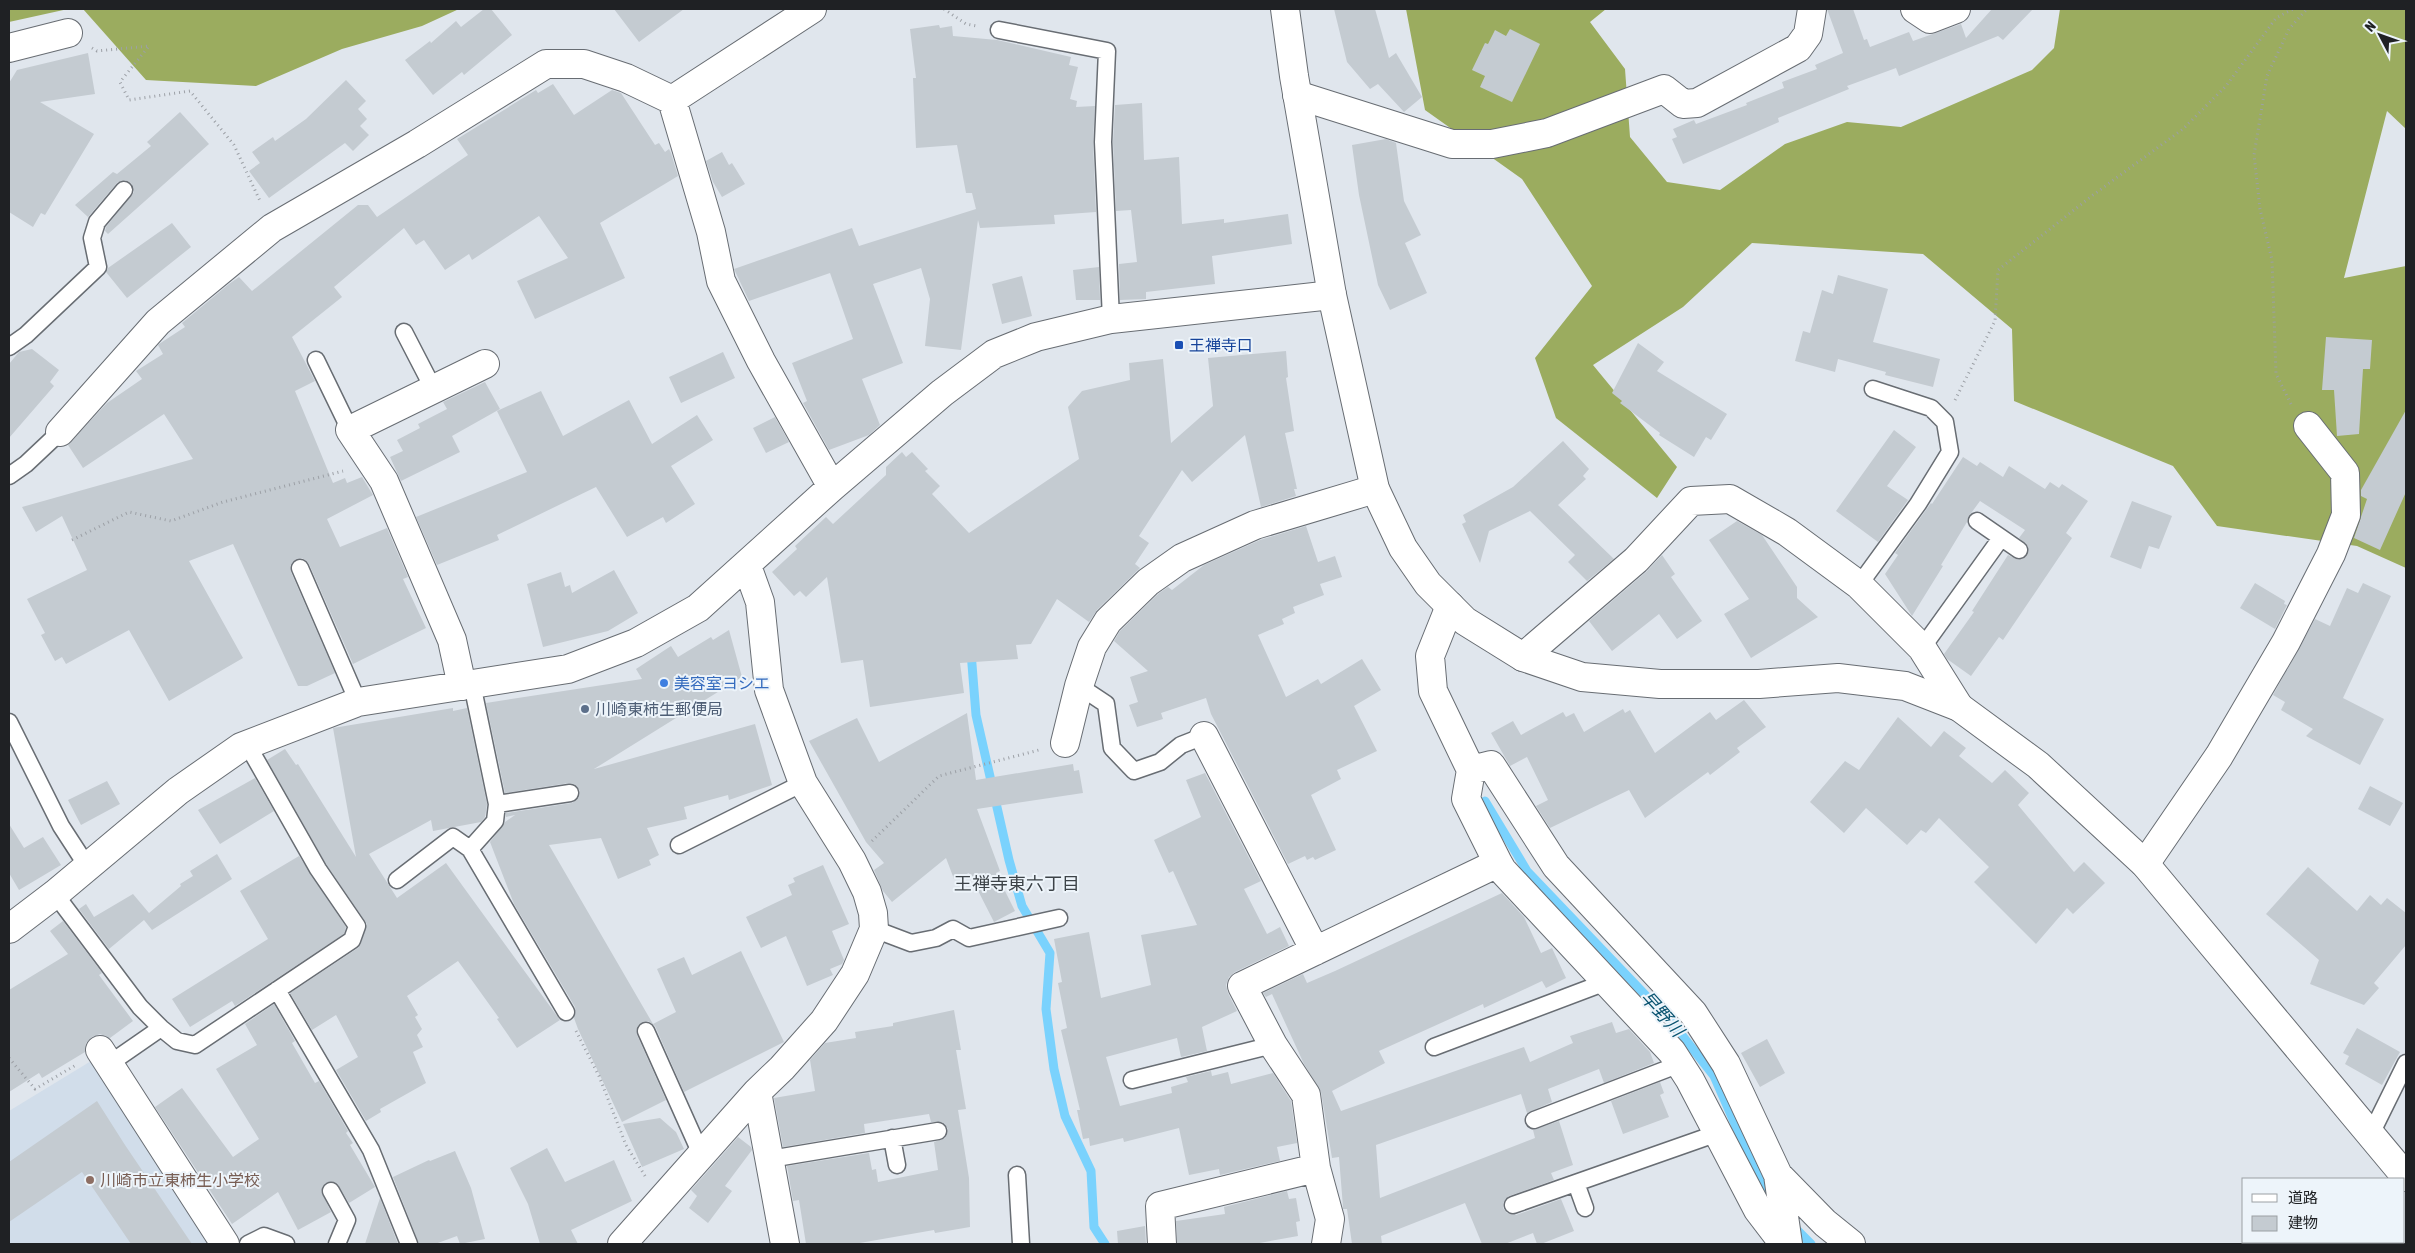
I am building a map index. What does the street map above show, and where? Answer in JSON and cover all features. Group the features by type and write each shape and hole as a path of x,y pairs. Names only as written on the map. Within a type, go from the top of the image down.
{"street":[{"path":"672,100 812,9"},
{"path":"1285,9 1297,95 1332,296 1375,489 1403,548 1428,584 1465,621 1523,657 1582,677 1660,684 1759,684 1838,678 1905,686 1959,707 2038,765 2145,864 2406,1177"},
{"path":"1297,95 1452,144 1492,144 1547,133 1664,89 1683,104 1697,103 1798,48 1808,34 1812,9"},
{"path":"1915,9 1930,19 1956,9"},
{"path":"9,48 68,33"},
{"path":"60,432 158,322 272,228 416,144 546,64 584,64 626,78 672,100 710,232 721,281 761,361 832,487"},
{"path":"9,929 55,894 178,791 247,744 358,702 568,669 636,643 698,608 747,566 832,487 942,393 994,354 1036,337 1110,319 1332,296"},
{"path":"467,685 452,640 384,481 350,430 485,364"},
{"path":"2145,864 2219,756 2286,642 2331,554 2346,515 2345,473 2308,426"},
{"path":"1065,743 1079,686 1092,647 1108,621 1148,582 1182,558 1255,525 1375,489"},
{"path":"1523,657 1636,560 1691,501 1730,499 1787,532 1859,585 1922,648 1959,707"},
{"path":"622,1244 757,1092 782,1068 824,1021 855,974 874,929 873,913 867,892 852,861 803,783 769,690 760,602 747,566"},
{"path":"1450,606 1430,656 1433,692 1470,770 1466,799 1498,863 1672,1052 1718,1133 1758,1210 1787,1244"},
{"path":"1204,736 1315,951"},
{"path":"1470,770 1492,765 1556,866 1693,1013 1726,1064 1781,1187 1787,1244"},
{"path":"1326,1244 1330,1219 1316,1168 1306,1095 1274,1045 1242,986 1498,863"},
{"path":"104,1057 225,1244"},
{"path":"757,1092 785,1244"},
{"path":"1162,1244 1160,1206 1316,1168"},
{"path":"1781,1187 1851,1244"}],"lane":[{"path":"999,30 1107,51 1103,142 1110,319"},
{"path":"9,347 26,335 98,267 92,238 97,222 124,190"},
{"path":"404,332 434,390"},
{"path":"316,360 350,430"},
{"path":"1859,585 1918,504 1950,452 1945,422 1931,408 1873,390"},
{"path":"9,476 26,464 60,432"},
{"path":"1977,521 2019,550"},
{"path":"1922,648 2001,538"},
{"path":"300,568 358,702"},
{"path":"467,685 496,804 495,821 470,849"},
{"path":"1079,686 1106,704 1112,748 1134,770 1160,762 1181,745 1204,736"},
{"path":"9,723 60,826 87,866"},
{"path":"55,894 140,1006 161,1028 177,1041 196,1045 352,940 357,926 318,869 247,744"},
{"path":"679,845 803,783"},
{"path":"496,804 570,793"},
{"path":"396,880 453,837 470,849 566,1012"},
{"path":"874,929 911,943 936,938 953,929 969,938 1059,918"},
{"path":"1434,1047 1606,982"},
{"path":"276,990 371,1150 409,1244"},
{"path":"104,1057 161,1028"},
{"path":"646,1031 701,1154"},
{"path":"1132,1080 1274,1045"},
{"path":"2371,1134 2406,1063"},
{"path":"1534,1120 1680,1064"},
{"path":"770,1159 938,1131"},
{"path":"1513,1205 1718,1133"},
{"path":"892,1138 897,1165"},
{"path":"1017,1175 1021,1244"},
{"path":"1576,1183 1585,1208"},
{"path":"331,1191 347,1220 336,1244"},
{"path":"248,1244 264,1236 286,1244"}],"path":[{"path":"944,9 966,24 999,30"},
{"path":"1945,422 1994,321 1998,270 2085,201 2183,129 2226,86 2276,18 2293,9"},
{"path":"2307,9 2289,29 2267,76 2254,155 2260,209 2272,260 2276,374 2294,411 2308,426"},
{"path":"68,33 97,51 149,46 120,82 128,100 190,91 234,145 272,228"},
{"path":"72,540 129,512 172,521 223,502 373,464"},
{"path":"852,861 939,776 1065,743"},
{"path":"566,1012 599,1076 626,1146 660,1200"},
{"path":"9,1058 35,1089 104,1057"}],"shaded area":[{"name":"川崎市立東柿生小学校","path":"96,1058 211,1244 9,1244 9,1111"}],"green space":[{"path":"9,9 68,9 9,22"},
{"path":"83,9 459,9 422,26 342,49 256,86 146,80"},
{"path":"1406,9 1606,9 1590,22 1625,69 1630,137 1667,182 1720,190 1785,144 1847,122 1901,127 2032,70 2054,48 2060,9 2406,9 2406,129 2387,111 2344,278 2406,266 2406,568 2357,546 2217,526 2173,466 2014,401 2012,329 1923,254 1752,243 1683,307 1593,365 1677,467 1657,498 1556,418 1535,358 1592,286 1522,179 1425,110"}],"building":[{"path":"484,9 491,9 512,35 464,75 462,72 433,95 405,60 430,41 431,43 456,21 461,27"},
{"path":"614,9 684,9 639,42"},
{"path":"1334,9 1375,9 1389,58 1396,53 1422,97 1404,112 1378,84 1370,89 1347,62"},
{"path":"1827,9 1853,9 1864,40 1867,39 1870,47 1909,32 1913,41 1961,24 1966,38 1992,9 2033,9 2003,40 1998,36 1899,76 1896,68 1847,86 1849,89 1778,118 1779,122 1683,164 1672,139 1677,137 1673,129 1694,120 1696,124 1747,105 1746,103 1784,88 1782,82 1817,69 1815,65 1843,53"},
{"path":"939,25 940,28 952,26 953,36 997,40 1071,57 1069,65 1078,67 1070,99 1077,101 1076,107 1095,106 1093,142 1096,212 1054,215 1055,224 980,228 978,220 961,350 925,346 930,299 921,268 873,284 903,363 862,379 880,425 869,435 829,450 803,403 807,401 792,363 853,339 830,273 749,301 734,269 852,228 859,246 976,209 972,193 966,193 957,145 916,148 913,78 916,78 910,29"},
{"path":"1510,29 1540,44 1512,102 1480,87 1485,76 1472,70 1485,43 1488,44 1495,30 1506,36"},
{"path":"88,53 95,94 40,102 94,134 45,215 41,213 33,227 9,212 9,83 17,70"},
{"path":"346,80 366,101 358,109 367,119 360,126 369,135 353,151 345,143 269,198 249,171 260,163 252,152 273,137 275,141 306,119"},
{"path":"553,84 574,115 612,90 621,93 655,145 659,143 665,152 669,149 671,153 678,176 600,223 625,278 535,319 517,281 568,258 539,216 472,260 469,254 445,270 424,240 416,245 404,228 334,287 342,297 292,337 315,381 295,391 333,483 345,478 347,483 362,477 373,495 327,519 340,547 387,528 408,577 403,579 426,628 353,664 309,564 302,558 296,559 290,566 291,572 335,673 307,686 298,686 233,544 189,561 243,658 169,701 129,630 66,664 62,657 55,661 41,635 45,633 27,599 87,570 62,516 36,532 22,507 193,459 164,414 83,468 68,445 107,403 142,379 136,371 163,354 159,344 185,327 182,323 229,284 239,277 252,291 358,205 368,205 377,217 468,155 457,139 536,90 538,93"},
{"path":"1142,103 1144,160 1179,157 1182,224 1224,219 1224,223 1288,214 1292,244 1212,256 1215,284 1146,292 1146,299 1120,300 1119,264 1137,262 1131,210 1116,211 1113,142 1115,105"},
{"path":"180,112 209,144 108,234 105,231 106,227 134,192 131,183 125,180 117,183 88,217 75,205 113,172 117,174 151,146 147,142"},
{"path":"1386,139 1396,143 1404,201 1421,235 1405,243 1427,293 1390,310 1378,285 1359,195 1352,145"},
{"path":"722,152 729,165 732,163 745,184 722,197 713,182 706,161"},
{"path":"172,223 191,247 127,298 106,272 108,268"},
{"path":"1099,267 1100,300 1076,300 1073,270"},
{"path":"1838,275 1888,289 1873,342 1940,359 1933,387 1885,375 1886,372 1838,359 1835,372 1795,361 1803,331 1810,333 1822,290 1833,294"},
{"path":"1022,276 1032,316 1002,324 992,284"},
{"path":"2326,337 2372,340 2370,369 2363,369 2359,434 2337,436 2334,390 2322,390"},
{"path":"1638,343 1664,362 1657,371 1727,414 1711,440 1706,437 1694,457 1659,435 1660,433 1620,403 1622,401 1612,393"},
{"path":"32,349 59,370 50,382 54,386 9,438 9,364 19,352"},
{"path":"1286,351 1288,377 1286,378 1294,431 1285,433 1297,489 1294,489 1296,496 1261,507 1245,435 1192,482 1182,470 1139,536 1149,543 1135,564 1140,568 1097,610 1089,622 1057,599 1031,644 1016,645 1018,659 960,663 964,693 870,707 863,660 841,663 827,577 806,597 800,591 794,596 772,572 797,549 795,546 826,517 833,524 886,475 886,467 902,452 906,457 912,452 928,469 925,471 940,486 932,494 969,533 1079,459 1068,407 1082,391 1130,380 1129,363 1163,359 1171,443 1213,406 1208,358"},
{"path":"723,352 735,378 681,403 669,377"},
{"path":"485,382 500,409 452,436 460,452 401,481 390,457 403,451 397,440 420,428 418,424 447,409 443,402"},
{"path":"541,391 563,436 629,400 652,444 697,415 713,440 671,466 695,504 666,523 663,517 627,537 596,487 497,535 499,540 437,565 416,517 527,472 497,411"},
{"path":"2406,410 2406,492 2380,550 2354,538 2367,499 2361,496 2361,490"},
{"path":"775,417 789,442 766,453 753,428"},
{"path":"1894,430 1916,447 1887,486 1908,500 1878,542 1836,511"},
{"path":"1563,441 1589,469 1583,476 1586,479 1558,505 1614,559 1587,581 1568,562 1575,555 1530,511 1489,531 1480,563 1462,524 1466,522 1463,515 1513,487"},
{"path":"1963,457 1977,466 1980,462 2003,477 2009,466 2045,489 2050,482 2059,488 2062,484 2088,501 2066,533 2072,538 2003,640 1999,637 1971,676 1947,659 1944,654 1974,612 1972,611 2008,555 2019,560 2027,555 2028,546 2019,538 2025,530 1980,501 1969,516 1941,565 1943,566 1912,616 1885,574 1898,555 1895,553 1932,504"},
{"path":"2132,501 2172,516 2159,549 2149,546 2141,569 2110,557"},
{"path":"1737,521 1762,535 1797,587 1797,598 1818,617 1751,658 1724,614 1749,599 1709,540"},
{"path":"1306,526 1318,562 1335,556 1342,577 1320,584 1324,595 1293,607 1295,613 1282,619 1284,624 1258,635 1286,697 1318,679 1321,684 1362,659 1381,690 1354,706 1377,751 1337,770 1341,779 1311,795 1336,850 1315,860 1313,857 1307,860 1305,856 1288,864 1211,714 1206,698 1161,713 1163,719 1137,727 1129,705 1138,702 1130,677 1148,671 1114,641 1120,631 1158,594 1168,587 1172,590 1204,565 1260,540"},
{"path":"1662,555 1675,574 1671,577 1702,621 1677,639 1659,614 1612,651 1589,621 1646,572"},
{"path":"614,570 638,613 608,631 543,647 527,584 561,572 565,587 570,585 572,593"},
{"path":"2255,583 2285,601 2284,604 2287,605 2275,629 2240,608"},
{"path":"2363,583 2391,596 2343,698 2384,719 2360,765 2306,736 2313,729 2281,710 2285,702 2273,695 2315,619 2330,626 2347,588 2358,593"},
{"path":"729,630 742,677 594,769 755,724 772,785 729,800 728,795 684,807 687,819 647,828 659,855 649,860 651,865 618,879 601,838 549,845 653,1024 676,1012 657,969 684,957 692,975 741,951 784,1042 684,1092 655,1026 648,1021 642,1022 636,1030 637,1035 666,1100 622,1122 578,1029 574,1018 575,1007 514,904 490,842 505,822 515,815 506,817 506,813 572,803 579,797 580,791 574,784 569,783 505,793 486,703 642,679 636,669 671,646 678,657 711,637 713,640"},
{"path":"1744,700 1766,727 1737,748 1740,752 1710,775 1708,772 1645,818 1629,790 1550,828 1536,806 1548,800 1527,757 1510,766 1491,733 1513,721 1521,735 1563,712 1566,717 1574,713 1584,732 1623,709 1625,713 1630,710 1655,753 1710,712 1716,720"},
{"path":"453,708 453,711 467,708 487,804 485,817 481,822 433,831 431,820 369,854 397,898 446,863 560,1020 517,1048 497,1019 499,1018 458,961 407,996 418,1015 415,1017 422,1029 417,1035 423,1047 413,1052 426,1083 380,1109 381,1112 366,1121 336,1070 358,1057 336,1015 312,1030 290,993 358,948 367,924 326,864 267,760 285,749 296,765 298,764 356,857 333,728"},
{"path":"967,713 976,780 1073,764 1074,771 1079,770 1083,793 977,809 1000,871 996,873 1015,911 994,922 969,873 954,879 946,858 892,902 883,891 874,870 884,863 866,842 809,741 857,718 879,762"},
{"path":"1898,717 1931,747 1944,731 1966,748 1959,756 1992,783 2005,770 2029,793 2018,805 2074,872 2084,862 2105,883 2073,914 2067,908 2036,944 1974,882 1989,867 1939,818 1926,833 1921,830 1907,845 1866,808 1844,833 1810,802 1845,761 1859,770"},
{"path":"1205,773 1261,881 1244,889 1267,934 1280,927 1289,946 1235,972 1229,977 1226,985 1237,1011 1202,1027 1207,1051 1181,1057 1177,1038 1106,1057 1120,1106 1172,1093 1171,1087 1188,1082 1186,1077 1211,1071 1212,1076 1228,1072 1231,1084 1273,1073 1291,1101 1297,1143 1277,1147 1280,1161 1220,1175 1219,1169 1189,1175 1179,1128 1124,1142 1123,1138 1090,1146 1089,1138 1083,1139 1077,1110 1080,1110 1061,1030 1067,1028 1058,983 1062,982 1054,939 1089,932 1101,998 1151,985 1141,935 1197,925 1173,871 1169,873 1154,840 1201,817 1186,780"},
{"path":"255,778 274,811 220,844 198,810"},
{"path":"107,781 120,804 81,825 68,800"},
{"path":"2370,786 2403,803 2390,826 2358,809"},
{"path":"9,824 24,848 43,837 61,865 19,890 9,873"},
{"path":"217,854 232,879 152,930 144,920 109,949 79,909 86,904 94,917 133,894 149,913 181,886 180,884 193,876 190,871"},
{"path":"299,856 346,927 344,934 235,1006 232,1001 190,1027 172,999 268,939 240,891"},
{"path":"823,865 849,924 832,931 844,960 842,964 830,969 833,975 807,986 786,936 761,948 746,917 792,895 788,885 795,882 793,878"},
{"path":"2308,867 2357,911 2370,895 2381,905 2387,898 2406,913 2406,945 2374,983 2379,988 2364,1005 2310,984 2319,960 2266,914"},
{"path":"1502,893 1524,917 1541,953 1552,948 1566,978 1546,988 1542,981 1484,1008 1483,1004 1379,1051 1385,1063 1332,1091 1341,1111 1524,1047 1530,1062 1573,1043 1570,1036 1612,1022 1616,1033 1629,1029 1650,1052 1654,1063 1604,1083 1599,1069 1548,1089 1552,1102 1527,1113 1521,1094 1376,1145 1380,1198 1535,1138 1533,1130 1559,1121 1573,1165 1551,1173 1554,1180 1509,1196 1503,1203 1503,1208 1507,1213 1516,1215 1561,1199 1574,1231 1541,1244 1537,1244 1533,1233 1505,1244 1482,1244 1465,1203 1381,1236 1382,1244 1352,1244 1347,1209 1343,1209 1339,1157 1332,1158 1321,1092 1304,1064 1272,994 1266,997 1263,993 1303,974 1307,983"},
{"path":"63,921 100,970 102,973 99,975 133,1021 110,1038 100,1034 92,1037 86,1043 85,1052 42,1078 39,1073 9,1092 9,990 68,954 50,931"},
{"path":"274,1004 295,1041 292,1043 315,1083 319,1081 348,1131 346,1133 353,1143 350,1145 375,1187 349,1203 337,1183 326,1183 321,1191 331,1212 298,1230 278,1192 232,1224 155,1107 182,1088 233,1157 259,1139 216,1069 257,1045 245,1024"},
{"path":"954,1010 961,1050 956,1050 966,1109 958,1110 969,1178 970,1227 935,1233 934,1230 854,1244 806,1244 799,1200 793,1201 787,1166 869,1153 872,1170 876,1169 878,1182 938,1170 934,1142 945,1138 948,1129 942,1122 931,1122 929,1114 864,1124 865,1133 783,1147 774,1098 815,1091 810,1060 825,1043 856,1038 855,1032 893,1026 893,1023"},
{"path":"2357,1028 2400,1052 2382,1085 2345,1064 2349,1056 2343,1053"},
{"path":"1767,1039 1785,1073 1760,1087 1741,1053"},
{"path":"1660,1082 1664,1093 1660,1095 1669,1117 1623,1134 1611,1101"},
{"path":"97,1101 192,1244 131,1244 82,1172 9,1222 9,1162"},
{"path":"660,1118 676,1132 684,1149 642,1167 623,1124"},
{"path":"738,1137 751,1147 752,1150 725,1186 732,1191 708,1223 689,1208 697,1196 691,1190"},
{"path":"547,1148 565,1182 614,1160 632,1201 571,1230 578,1244 540,1244 528,1204 510,1168"},
{"path":"455,1151 471,1188 485,1239 460,1244 457,1236 435,1244 419,1244 393,1177 429,1160"},
{"path":"1287,1191 1289,1199 1296,1198 1300,1221 1296,1222 1298,1236 1254,1244 1177,1244 1176,1221 1225,1214 1224,1207"},
{"path":"380,1198 398,1244 365,1244"},
{"path":"1145,1226 1146,1244 1118,1244 1117,1231"}],"waterway":[{"path":"971,652 976,715 1009,860 1022,906 1050,953 1046,1009 1054,1069 1065,1116 1091,1171 1094,1227 1105,1244"},
{"name":"早野川","path":"1485,801 1527,871 1674,1025 1714,1076 1766,1195 1775,1205"},
{"name":"早野川","path":"1793,1226 1811,1244"}],"place":[{"name":"王禅寺口","path":"1179,345"},
{"name":"美容室ヨシエ","path":"664,683"},
{"name":"川崎東柿生郵便局","path":"585,709"},
{"name":"川崎市立東柿生小学校","path":"90,1180"}],"district":[{"name":"王禅寺東六丁目","path":"1017,884"}]}
